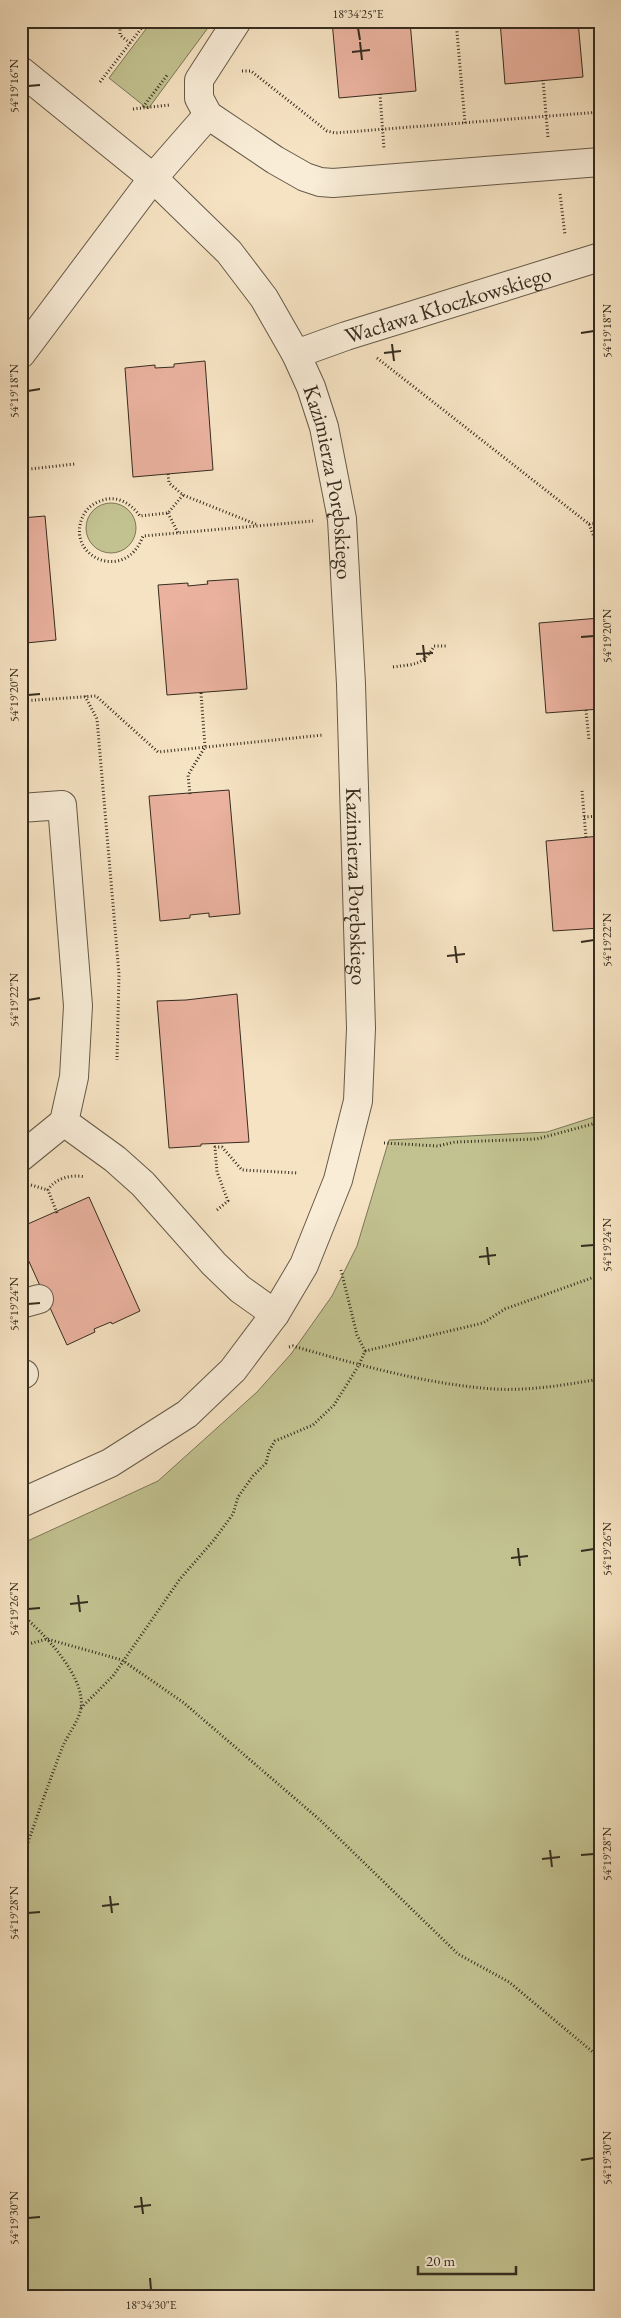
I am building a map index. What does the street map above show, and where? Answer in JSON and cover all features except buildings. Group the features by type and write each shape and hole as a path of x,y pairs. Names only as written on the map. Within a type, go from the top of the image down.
{"street":[{"path":"236,21 199,80 205,108 275,160 305,177 320,182 342,183 600,162"},
{"name":"Kazimierza Porębskiego","path":"21,1503 110,1463 187,1414 233,1370 275,1314 304,1265 338,1180 358,1101 361,1028 342,518 324,427 311,387 296,354 264,298 229,252 153,178 22,72"},
{"path":"21,354 205,108"},
{"name":"Wacława Kłoczkowskiego","path":"296,354 346,336 600,257"},
{"path":"21,808 62,805 78,1006 74,1077 64,1122 21,1157"},
{"path":"64,1122 115,1159 143,1184 214,1264 240,1289 275,1314"}],"path":[{"path":"100,82 147,21"},
{"path":"456,21 465,123"},
{"path":"120,26 120,35 130,43"},
{"path":"237,74 241,71 251,72 327,131 335,133 600,112"},
{"path":"543,80 547,116"},
{"path":"380,94 384,146"},
{"path":"133,108 205,108"},
{"path":"561,206 564,229"},
{"path":"375,357 590,524 600,552"},
{"path":"21,470 75,464"},
{"path":"168,474 169,483 183,495 259,525"},
{"path":"183,495 168,513 140,516 133,506 112,498 101,500 91,505 84,514 80,524 80,537 85,549 94,558 104,562 114,562 133,554 143,536 342,518"},
{"path":"168,513 178,533"},
{"path":"590,524 600,523"},
{"path":"393,667 415,664 426,659 434,646 448,646"},
{"path":"190,794 188,775 205,747 201,693"},
{"path":"85,696 97,719 98,729 119,974 117,1060"},
{"path":"21,702 96,696 158,752 310,735 351,734"},
{"path":"586,710 588,740"},
{"path":"582,792 586,838"},
{"path":"584,817 600,816"},
{"path":"21,937 28,937"},
{"path":"21,1092 26,1096"},
{"path":"384,1143 438,1146 455,1142 536,1139 600,1122"},
{"path":"218,1210 228,1201 217,1172 215,1145 222,1147 242,1170 298,1173"},
{"path":"57,1213 48,1190 51,1184 61,1179 79,1175 87,1177"},
{"path":"21,1862 63,1745 81,1708 113,1676 122,1660 180,1579 234,1514 238,1497 253,1476 266,1463 269,1451 276,1441 313,1425 334,1405 359,1365 365,1352 357,1335 341,1270"},
{"path":"365,1352 483,1322 505,1309 600,1275"},
{"path":"293,1346 409,1377 494,1389 560,1386 600,1378"},
{"path":"21,1614 47,1639 72,1673 79,1690 81,1708"},
{"path":"21,1646 47,1639 122,1660 184,1703 320,1820 458,1954 509,1982 600,2058"}],"green space":[{"path":"152,21 213,21 148,109 109,78"},
{"path":"111,503 121,505 129,510 134,518 136,528 134,538 129,546 121,551 111,553 101,551 93,546 88,538 86,528 88,518 93,510 101,505"},
{"path":"600,1115 600,2297 21,2297 21,1544 158,1481 257,1392 291,1354 332,1296 357,1246 389,1140 547,1132"}]}
